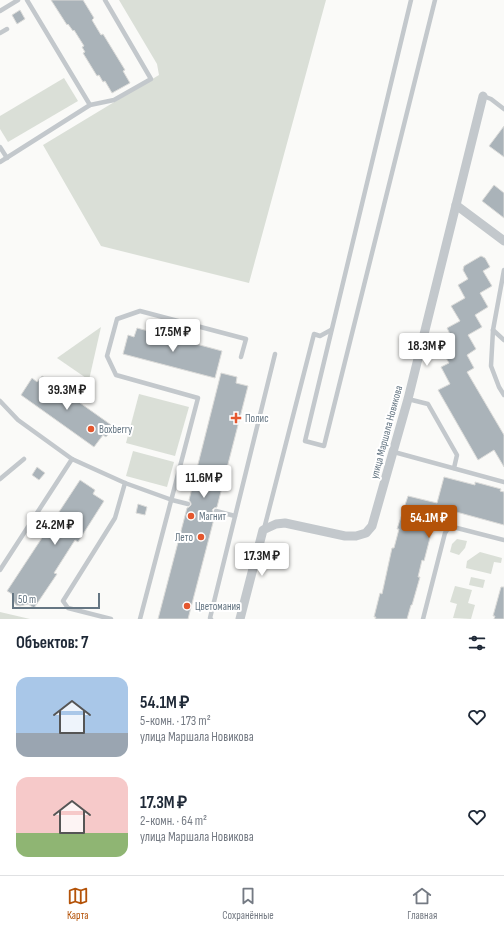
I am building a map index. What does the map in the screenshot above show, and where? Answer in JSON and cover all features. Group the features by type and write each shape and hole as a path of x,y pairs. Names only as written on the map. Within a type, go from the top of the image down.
{"street":[{"name":"улица Маршала Новикова","path":"263,530 276,524 285,523 345,536 356,536 366,533 372,526 408,399 483,96"},
{"path":"456,206 504,241"},
{"path":"240,619 263,530"}],"lane":[{"path":"0,11 18,0"},
{"path":"27,0 90,105"},
{"path":"0,162 90,105 114,100 151,79 105,0"},
{"path":"410,0 305,441 324,446 435,0"},
{"path":"0,33 7,29"},
{"path":"483,96 491,99 504,109"},
{"path":"0,146 7,158"},
{"path":"504,270 493,330 491,366 499,387 504,395"},
{"path":"140,619 198,398 116,375 107,356 117,319 140,311 246,339 241,357"},
{"path":"263,530 314,334 320,336 331,330"},
{"path":"493,330 504,340"},
{"path":"211,619 210,618 275,354"},
{"path":"499,387 504,384"},
{"path":"408,399 428,404 457,455 454,468"},
{"path":"0,401 18,420 72,460 125,483 172,500 188,504"},
{"path":"394,452 504,482"},
{"path":"0,479 24,460"},
{"path":"0,570 72,460"},
{"path":"111,619 68,608 63,601 115,518 125,483"},
{"path":"216,511 235,516"},
{"path":"423,619 445,533 448,530 452,527 504,540"}],"shaded area":[{"path":"119,0 326,0 249,283 101,246 43,145 159,75 157,64"},
{"path":"64,78 78,101 8,142 0,129 0,116"},
{"path":"101,327 89,380 57,358"},
{"path":"139,394 189,407 175,456 126,443"},
{"path":"133,451 174,462 167,487 126,476"},
{"path":"457,539 467,541 465,548 459,555 450,552 452,544"},
{"path":"480,552 502,558 501,563 494,562 491,574 466,568 467,561"},
{"path":"471,577 485,580 483,588 469,585"},
{"path":"455,586 472,590 468,603 475,605 471,619 453,618 457,604 450,602"},
{"path":"0,612 30,619 0,619"}],"building":[{"path":"51,0 83,0 94,18 92,20 101,35 103,34 125,70 123,71 130,83 112,93 105,81 103,82 99,75 97,76 83,53 85,52 82,47 84,46 74,30 73,31 68,24 67,25"},
{"path":"20,10 25,19 17,24 12,15"},
{"path":"504,126 504,157 489,146"},
{"path":"494,185 504,193 504,218 482,201"},
{"path":"481,256 485,258 490,267 483,271 492,286 480,293 488,307 475,315 482,327 468,335 476,349 467,355 474,368 467,372 504,435 504,467 494,450 478,460 438,390 450,384 441,367 449,363 441,349 454,342 447,328 460,321 451,306 465,298 458,285 468,279 463,270 464,266"},
{"path":"137,328 222,351 215,378 123,354 128,335 134,337"},
{"path":"221,373 237,377 236,383 248,386 217,507 212,510 215,515 188,619 158,619 187,508 191,505 189,500"},
{"path":"42,376 114,427 106,437 103,435 94,447 21,395 32,378 37,382"},
{"path":"37,467 45,473 39,480 32,475"},
{"path":"444,477 475,485 475,482 501,489 500,491 504,492 504,525 438,507 424,561 422,560 418,577 420,577 407,619 375,619 376,617 374,617 380,593 382,594 392,548 394,548 399,529 397,529 408,496 437,503"},
{"path":"80,480 95,490 93,494 104,501 78,542 75,540 54,573 57,574 34,608 28,604 20,606 16,605 12,594 7,591"},
{"path":"138,504 147,507 145,515 136,513"},
{"path":"501,587 504,587 504,619 494,619 495,616 493,616"}],"place":[{"name":"Полис","path":"236,418"},
{"name":"Boxberry","path":"91,429"},
{"name":"Магнит","path":"191,516"},
{"name":"Лето","path":"201,537"},
{"name":"Цветомания","path":"187,606"}]}
